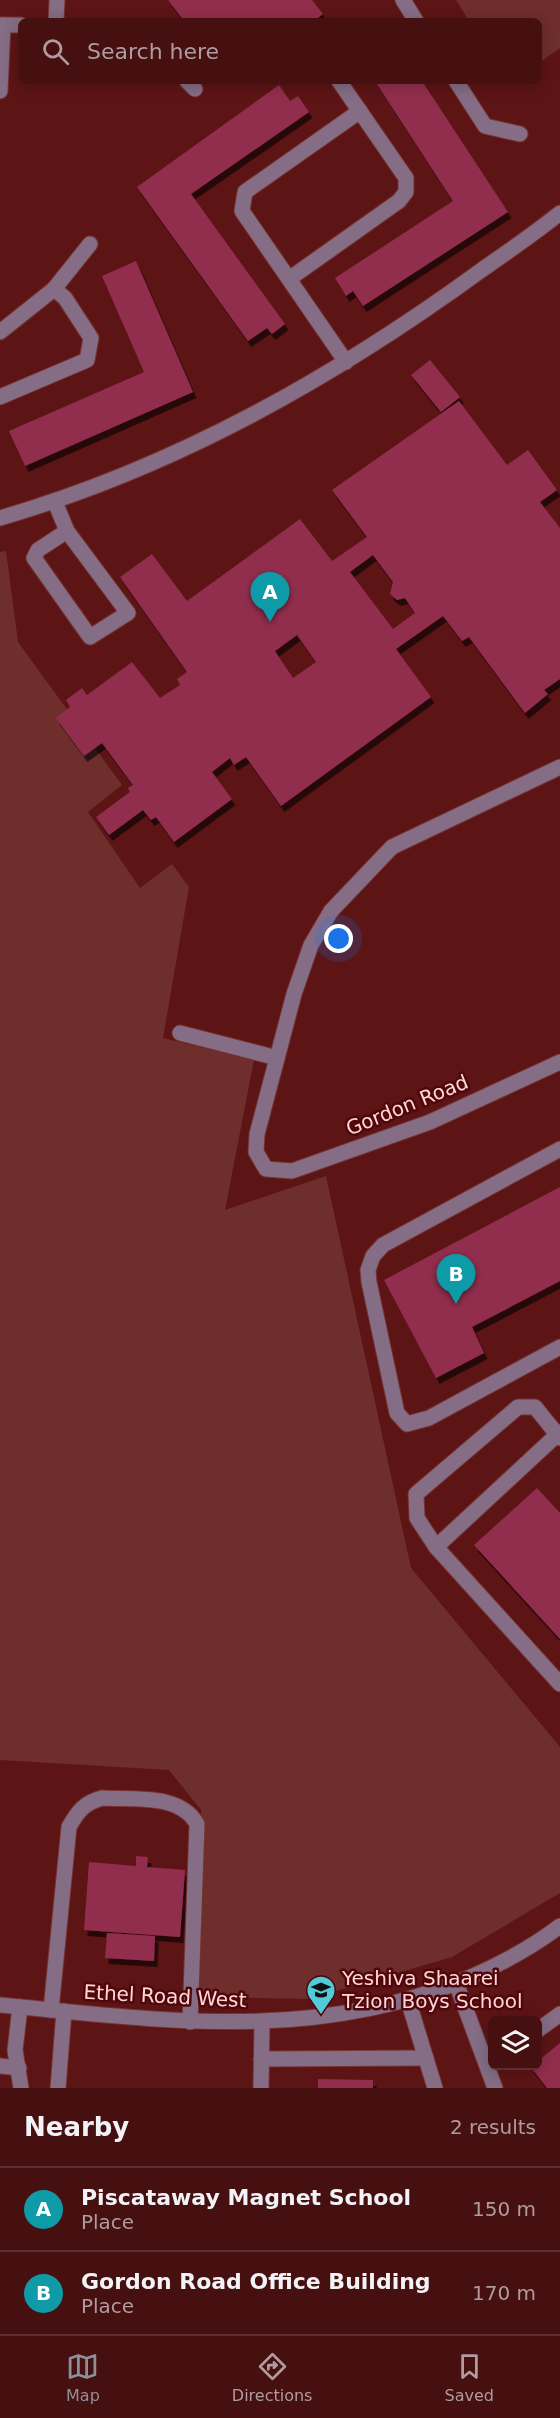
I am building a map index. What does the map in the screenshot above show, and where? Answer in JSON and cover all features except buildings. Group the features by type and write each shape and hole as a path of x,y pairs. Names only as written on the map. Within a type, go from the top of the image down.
{"street":[{"path":"56,18 57,0"},
{"path":"403,0 414,18"},
{"path":"0,92 2,25 18,25"},
{"path":"289,279 399,201 406,192 406,178 341,84"},
{"path":"458,84 485,126 520,134"},
{"path":"346,362 242,211 245,192 360,111"},
{"path":"0,518 55,502 182,452 282,400 410,323 560,214"},
{"path":"1,326 54,289 90,244"},
{"path":"0,397 87,360 91,338 65,298 54,289"},
{"path":"55,502 68,531 128,613 90,637 34,558 38,550 68,531"},
{"path":"180,1033 277,1058 294,994 311,945 331,911 364,874 392,847 560,767"},
{"name":"Gordon Road","path":"277,1058 257,1134 256,1152 266,1169 292,1171 430,1122 560,1062"},
{"path":"560,1149 383,1245 373,1256 368,1270 370,1291 397,1413 407,1424 429,1418 560,1347"},
{"path":"436,1547 559,1435 535,1407 519,1407 416,1494 417,1518 436,1547 560,1684"},
{"path":"58,2088 58,2010 69,1827 79,1810 91,1801 102,1798 172,1803 190,1812 196,1824 190,2022"},
{"name":"Ethel Road West","path":"0,2005 190,2022 262,2023 312,2019 377,2009 456,1983 491,1968 539,1942 560,1926"},
{"path":"456,1983 488,2063"},
{"path":"408,2000 435,2088"},
{"path":"20,2007 15,2050 21,2088"},
{"path":"542,2027 560,2014"},
{"path":"261,2088 262,2023"},
{"path":"261,2059 426,2058"},
{"path":"0,2066 19,2068"},
{"path":"490,2070 495,2088"}],"shaded area":[{"path":"456,0 560,0 560,48 542,61 542,18 467,18"},
{"path":"6,551 18,642 122,785 88,812 140,888 172,864 189,887 163,1038 254,1060 225,1210 326,1176 411,1568 560,1747 560,1893 452,1957 308,1999 199,1997 201,1810 169,1770 0,1760 0,552"}],"place":[{"name":"Piscataway Magnet School","path":"270,622"},
{"name":"Gordon Road Office Building","path":"456,1304"},
{"name":"Yeshiva Shaarei Tzion Boys School","path":"321,2016"}]}
